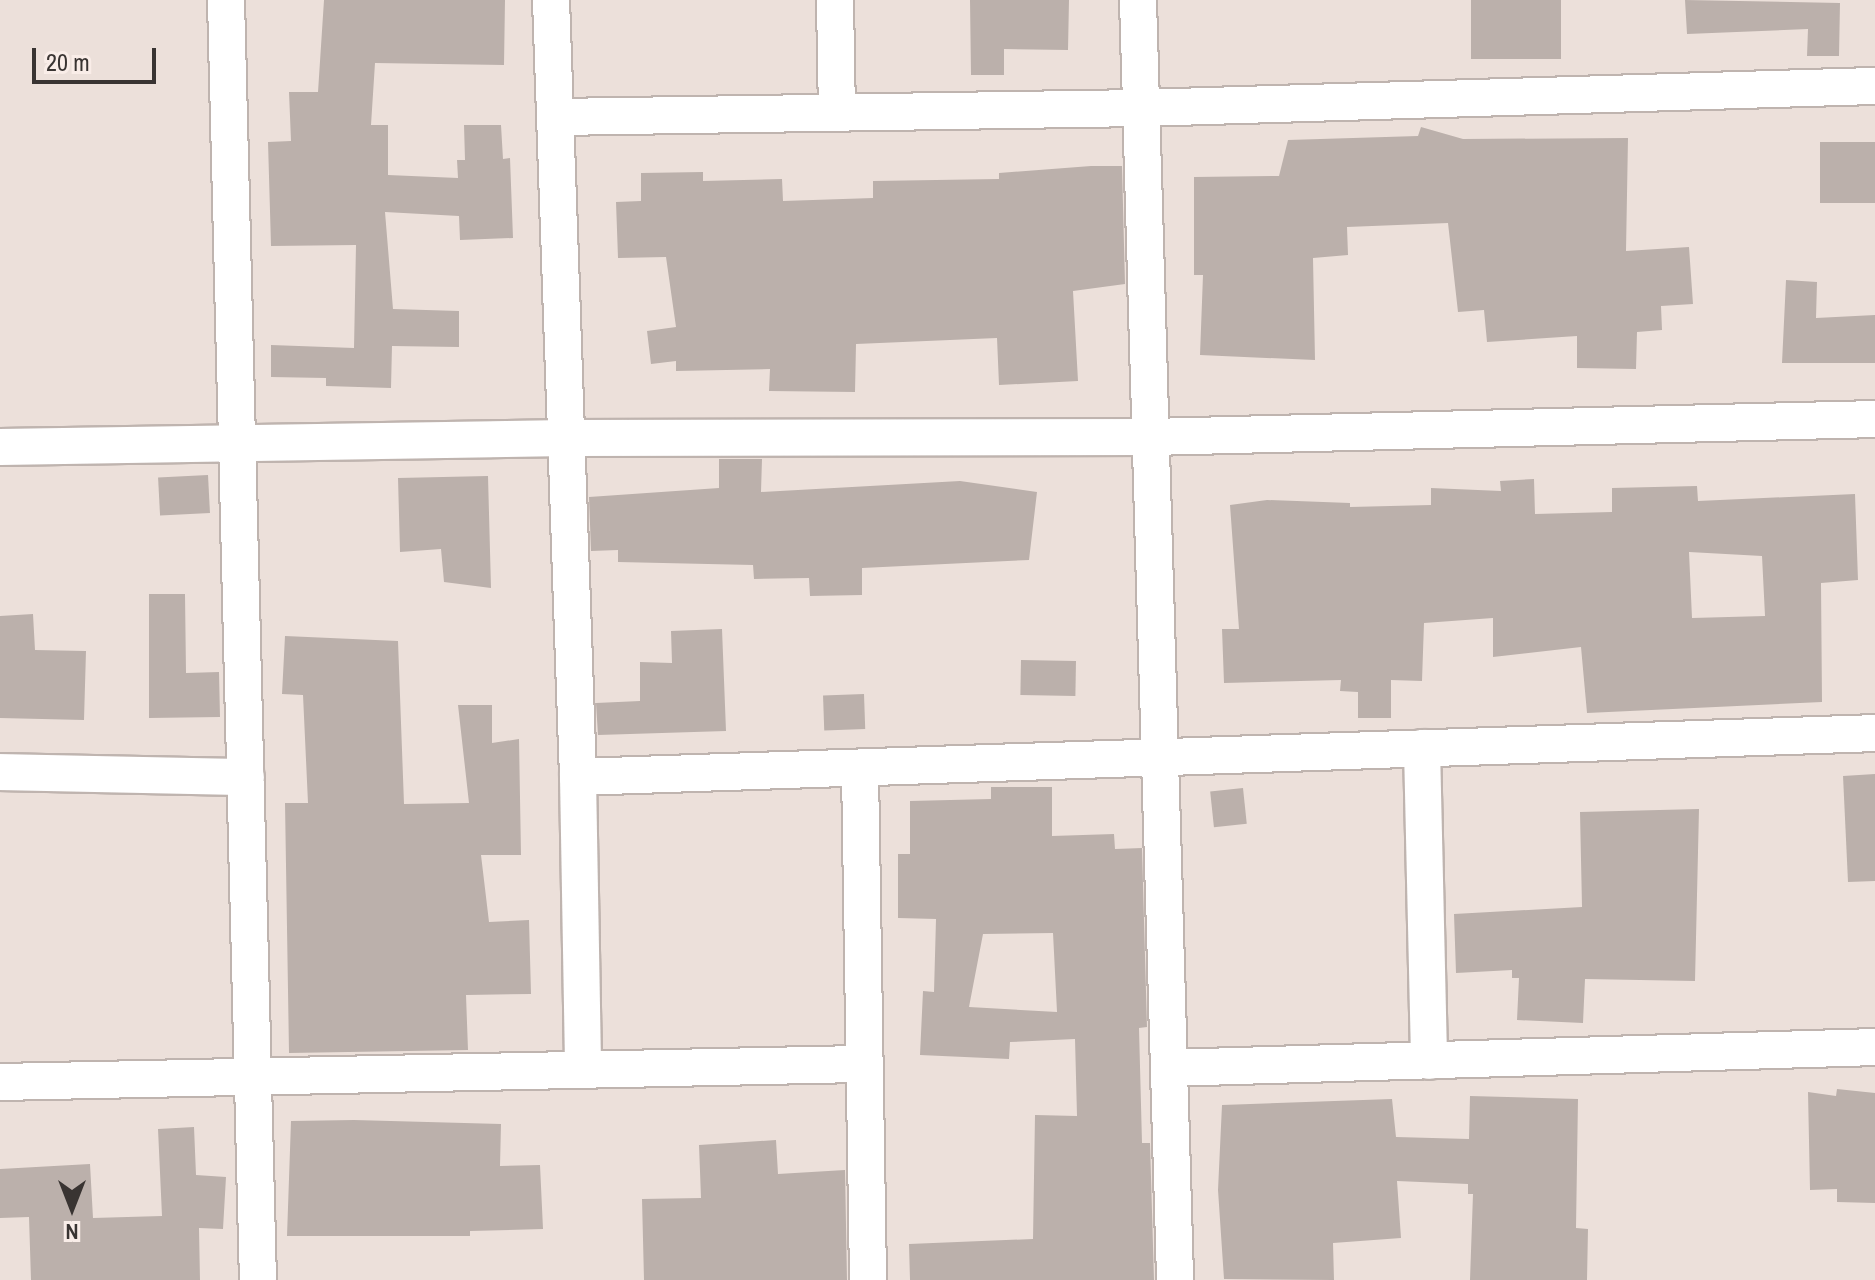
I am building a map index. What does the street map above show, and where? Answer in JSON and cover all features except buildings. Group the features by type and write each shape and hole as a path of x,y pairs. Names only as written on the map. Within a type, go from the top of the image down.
{"street":[{"path":"226,0 258,1280"},
{"path":"551,0 578,777 583,1068"},
{"path":"835,0 837,112"},
{"path":"1138,0 1175,1280"},
{"path":"556,117 1141,108 1875,86"},
{"path":"0,447 567,438 1151,437 1875,419"},
{"path":"578,777 1875,733"},
{"path":"1422,748 1429,1061"},
{"path":"860,769 861,1064 868,1280"},
{"path":"0,772 246,777"},
{"path":"1169,1068 1875,1047"},
{"path":"0,1082 254,1074 861,1064"}]}
